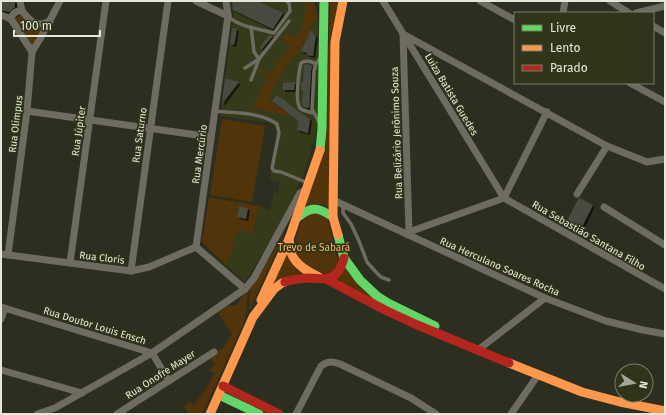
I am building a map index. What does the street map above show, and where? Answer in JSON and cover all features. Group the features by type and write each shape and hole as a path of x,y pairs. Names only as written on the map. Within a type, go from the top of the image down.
{"main road":[{"path":"318,1 324,18"},
{"path":"210,414 289,239 321,147 324,1"},
{"path":"343,1 335,42 333,217 344,258 360,280 377,296 445,331 458,341"},
{"path":"297,218 304,211 311,208 318,208 333,217"},
{"path":"289,239 292,255 302,268 391,313 538,376 582,392 620,402 665,411"},
{"path":"253,317 274,289 282,283 291,280 308,278 324,279 334,277 340,271 344,258"},
{"path":"221,390 253,413"},
{"path":"221,390 279,414"}],"street":[{"path":"20,1 22,11 31,21 41,24 50,21"},
{"name":"Rua Olimpus","path":"5,254 27,111 32,52 60,1"},
{"name":"Rua Júpiter","path":"70,263 106,1"},
{"name":"Rua Saturno","path":"131,271 168,1"},
{"path":"196,1 228,16"},
{"name":"Rua Mercúrio","path":"196,246 228,16 226,1"},
{"name":"Luiza Batista Guedes","path":"383,1 504,198"},
{"path":"480,1 514,19"},
{"path":"563,12 565,1"},
{"path":"610,1 627,12"},
{"path":"640,12 665,6"},
{"path":"12,19 13,14 17,11 22,11"},
{"path":"1,15 12,19 32,52"},
{"path":"654,27 665,33"},
{"path":"403,34 607,146 647,162 665,159"},
{"name":"Rua Belizário Jerônimo Souza","path":"403,34 409,233"},
{"path":"632,84 665,102"},
{"path":"27,111 211,137"},
{"path":"409,233 504,198 547,112"},
{"path":"577,194 607,146"},
{"path":"37,414 55,408 152,352 245,289 254,278 300,193 308,186"},
{"name":"Rua Sebastião Santana Filho","path":"504,198 665,289"},
{"name":"Rua Herculano Soares Rocha","path":"333,200 409,233 545,298 606,321 665,334"},
{"path":"604,207 665,245"},
{"path":"196,246 245,289"},
{"name":"Rua Cloris","path":"5,254 131,271 149,267 196,246"},
{"path":"478,350 545,298"},
{"path":"1,319 3,308"},
{"name":"Rua Doutor Louis Ensch","path":"3,308 152,352 169,381"},
{"name":"Rua Onofre Mayer","path":"117,414 214,352"},
{"path":"296,414 320,366 326,362 340,364 411,398 436,414"},
{"path":"1,370 82,393"},
{"path":"511,414 538,376"}],"lane":[{"path":"228,16 233,21 274,33 290,11 289,3 286,1"},
{"path":"251,80 259,59 289,21"},
{"path":"251,27 254,52 259,59"},
{"path":"322,129 312,109 314,71 316,64 323,54"},
{"path":"245,68 259,59"},
{"path":"314,113 301,109 298,105 297,98 301,63 303,61 316,64"},
{"path":"215,111 254,115 267,118 277,124 279,133 272,168 274,171 281,172 308,186"},
{"path":"342,205 343,213 351,224 367,262 382,277 389,280"}],"shaded area":[{"path":"232,1 313,1 318,18 320,111 316,135 303,176 281,223 245,282 226,265 234,247 230,245 240,228 253,233 259,206 270,210 274,192 278,193 280,182 270,180 277,132 276,128 269,123 220,116 234,14"}],"green space":[{"path":"302,1 313,1 318,18 309,28 310,31 299,50 279,76 269,99 290,114 288,117 253,108 263,85 268,79 257,69 260,67 265,73 269,74 290,47 282,39 288,34 295,38 302,30 306,4"},
{"path":"330,1 339,1 330,208 317,204 304,207 321,160 327,94"},
{"path":"21,16 29,24 42,28 32,47 15,19"},
{"path":"222,119 265,126 252,202 210,195"},
{"path":"209,197 259,206 253,233 247,233 240,228 231,245 234,247 226,265 202,242"},
{"name":"Trevo de Sabará","path":"311,211 327,217 339,264 337,270 327,274 323,274 307,266 298,258 296,254 295,244 298,231 303,220"},
{"path":"284,235 249,311 250,288"},
{"path":"287,252 305,273 283,278 271,286"},
{"path":"345,267 383,305 347,285 334,280"},
{"path":"248,289 246,315 243,325 205,408 201,414 189,414 184,407 190,401 194,405 206,389 215,373 209,370 215,365 210,357 223,348 232,334 218,313 226,306 236,305"}],"building":[{"path":"2,1 15,1 15,7 9,12 1,10"},
{"path":"232,1 258,1 283,13 273,29 233,10"},
{"path":"232,28 237,29 234,45 230,44"},
{"path":"311,30 316,36 313,56 307,55 307,53 301,51"},
{"path":"269,35 273,36 262,49 260,47"},
{"path":"308,64 312,66 309,108 302,105 303,90 301,90 304,65"},
{"path":"225,78 239,82 222,104"},
{"path":"295,82 294,90 283,90 283,83"},
{"path":"276,95 310,119 308,133 297,130 298,121 272,101"},
{"path":"580,198 593,205 581,229 567,221 578,199"},
{"path":"239,206 248,208 246,219 237,217"}],"traffic: fast":[{"path":"320,150 322,129 324,1"},
{"path":"298,217 307,211 315,209 323,211 333,217"},
{"path":"338,235 344,258 360,280 377,296 435,326"},
{"path":"219,395 259,414"}],"traffic: slow":[{"path":"338,235 333,217 335,42 343,1"},
{"path":"261,300 289,239 320,150"},
{"path":"289,239 291,253 294,259 307,271 319,277"},
{"path":"210,414 253,317 274,289 285,282"},
{"path":"509,363 582,392 620,402 665,411"}],"traffic: jam":[{"path":"326,279 334,276 338,272 344,258"},
{"path":"285,282 308,278 326,279 415,324 509,363"},
{"path":"223,386 279,414"}]}
